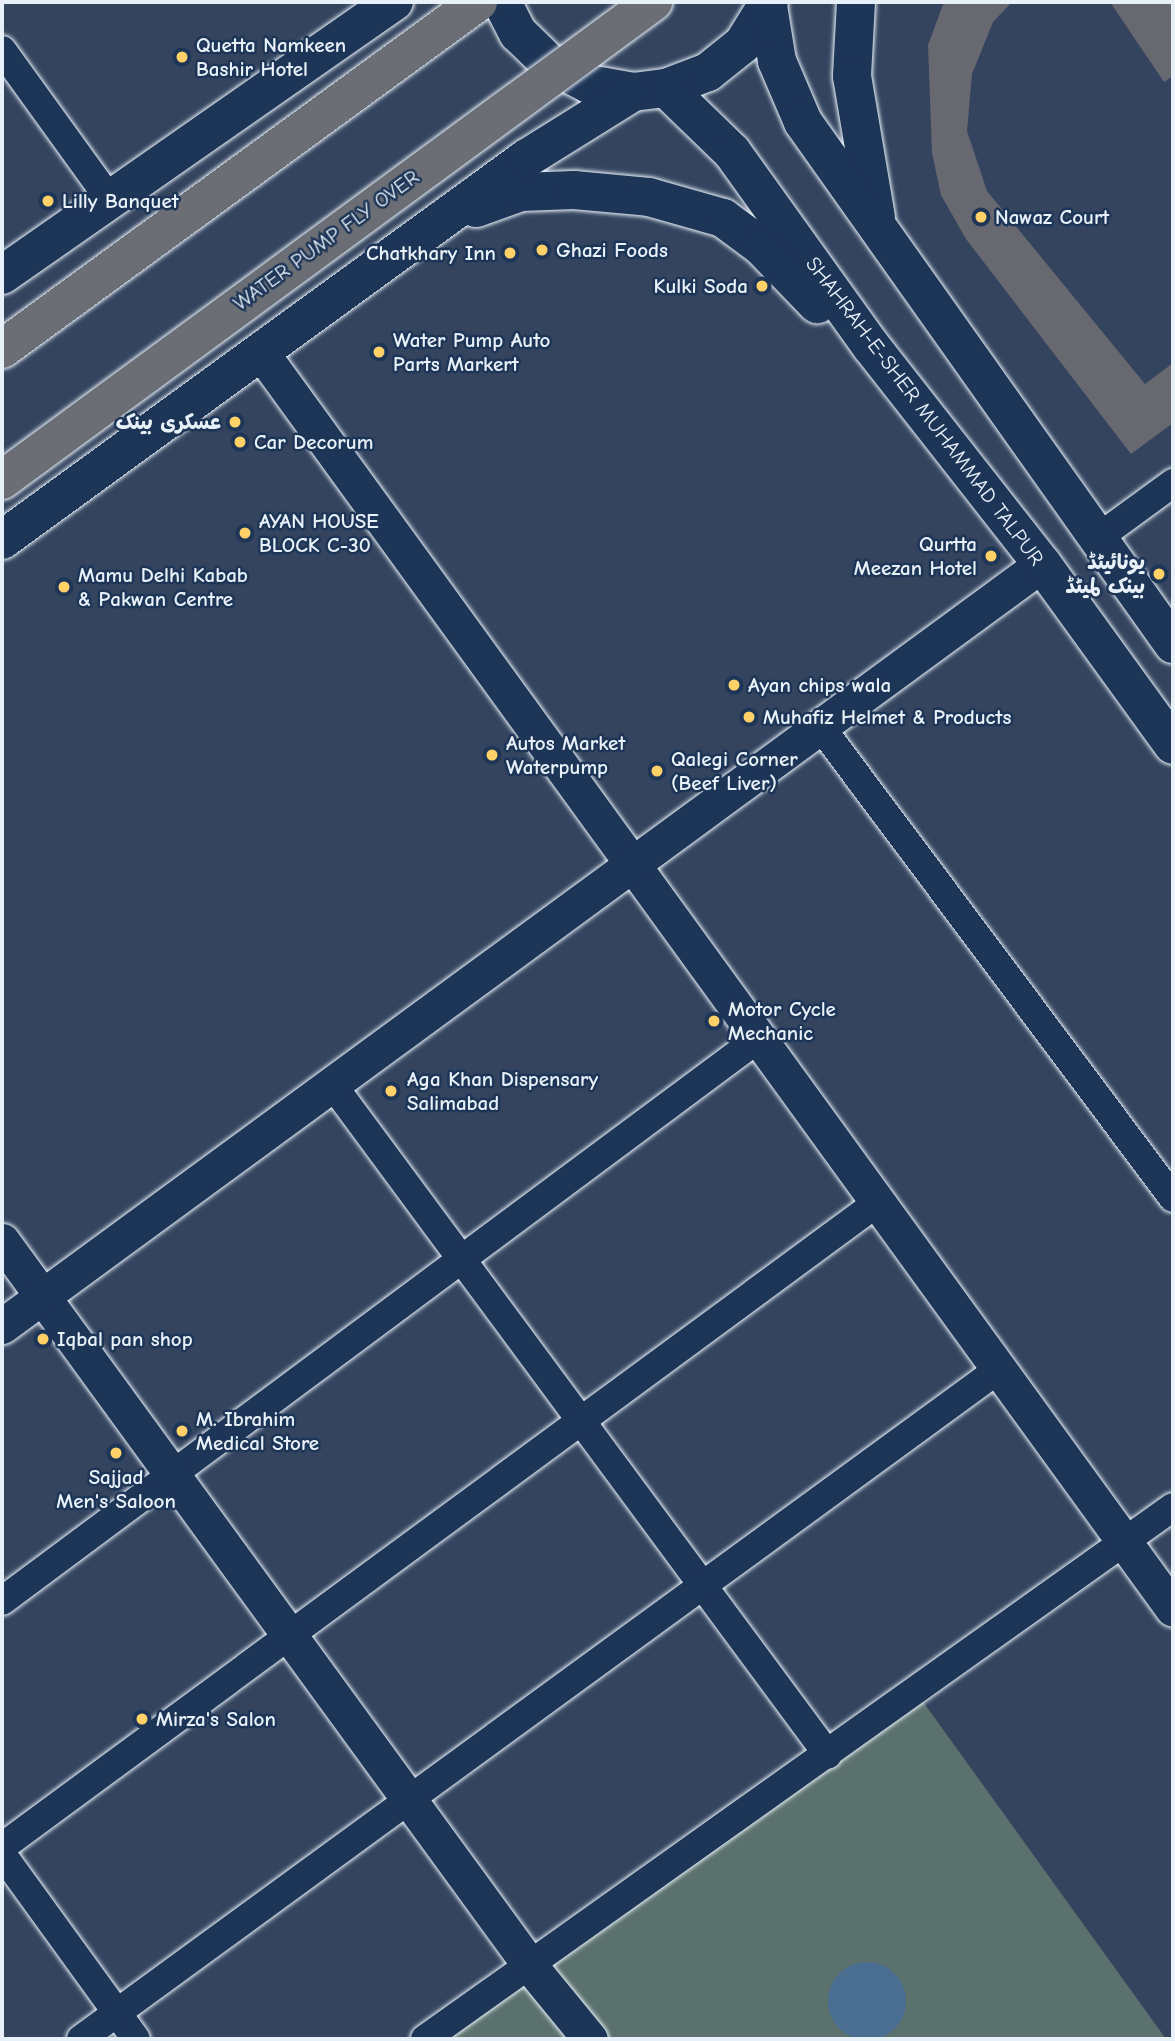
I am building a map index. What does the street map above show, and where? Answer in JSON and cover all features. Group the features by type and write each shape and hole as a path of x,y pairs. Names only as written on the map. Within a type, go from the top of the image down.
{"highway":[{"path":"2,349 478,2"},
{"name":"WATER PUMP FLY OVER","path":"2,480 653,2"}],"main road":[{"path":"2,275 108,197 394,2"},
{"path":"502,2 518,33 550,64 589,84 649,90"},
{"path":"856,2 852,76 877,227"},
{"path":"2,540 260,351 454,215 527,158 649,90 708,72 743,44 768,4"},
{"path":"768,4 777,61 803,122 1173,644"},
{"name":"SHAHRAH-E-SHER MUHAMMAD TALPUR","path":"649,90 733,152 871,346 1042,564 1173,745"},
{"path":"454,215 521,192 574,190 649,197 723,218 761,246 827,314 871,346"}],"street":[{"path":"2,50 108,197"},
{"path":"260,351 1173,1609"},
{"path":"1099,537 1173,483"},
{"path":"2,1326 1042,564"},
{"path":"820,726 1173,1198"},
{"path":"2,1601 759,1038"},
{"path":"332,1084 828,1755"},
{"path":"2,1847 878,1202"},
{"path":"2,1241 531,1967 590,2039"},
{"path":"81,2039 999,1369"},
{"path":"425,2039 531,1967 1173,1507"},
{"path":"2,1854 136,2039"}],"green space":[{"path":"916,1692 1166,2039 431,2039"}],"water":[{"path":"867,1962 882,1965 899,1979 906,2001 903,2016 889,2033 867,2040 852,2037 835,2023 828,2001 831,1986 845,1969"}],"building":[{"name":"Nawaz Court","path":"944,2 1012,2 993,22 972,74 967,131 987,191 1145,384 1173,363 1173,423 1131,454 966,239 941,195 932,153 928,45"},
{"path":"1110,2 1173,2 1173,76 1164,82"}],"place":[{"name":"Quetta Namkeen Bashir Hotel","path":"182,57"},
{"name":"Lilly Banquet","path":"48,201"},
{"name":"Nawaz Court","path":"981,217"},
{"name":"Ghazi Foods","path":"542,250"},
{"name":"Chatkhary Inn","path":"510,253"},
{"name":"Kulki Soda","path":"762,286"},
{"name":"Water Pump Auto Parts Markert","path":"379,352"},
{"name":"عسکری بینک","path":"235,422"},
{"name":"Car Decorum","path":"240,442"},
{"name":"AYAN HOUSE BLOCK C-30","path":"245,533"},
{"name":"Qurtta Meezan Hotel","path":"991,556"},
{"name":"یونائیٹڈ بینک لمیٹڈ","path":"1159,574"},
{"name":"Mamu Delhi Kabab & Pakwan Centre","path":"64,587"},
{"name":"Ayan chips wala","path":"734,685"},
{"name":"Muhafiz Helmet & Products","path":"749,717"},
{"name":"Autos Market Waterpump","path":"492,755"},
{"name":"Qalegi Corner (Beef Liver)","path":"657,771"},
{"name":"Motor Cycle Mechanic","path":"714,1021"},
{"name":"Aga Khan Dispensary Salimabad","path":"391,1091"},
{"name":"Iqbal pan shop","path":"43,1339"},
{"name":"M. Ibrahim Medical Store","path":"182,1431"},
{"name":"Sajjad Men's Saloon","path":"116,1453"},
{"name":"Mirza's Salon","path":"142,1719"}]}
